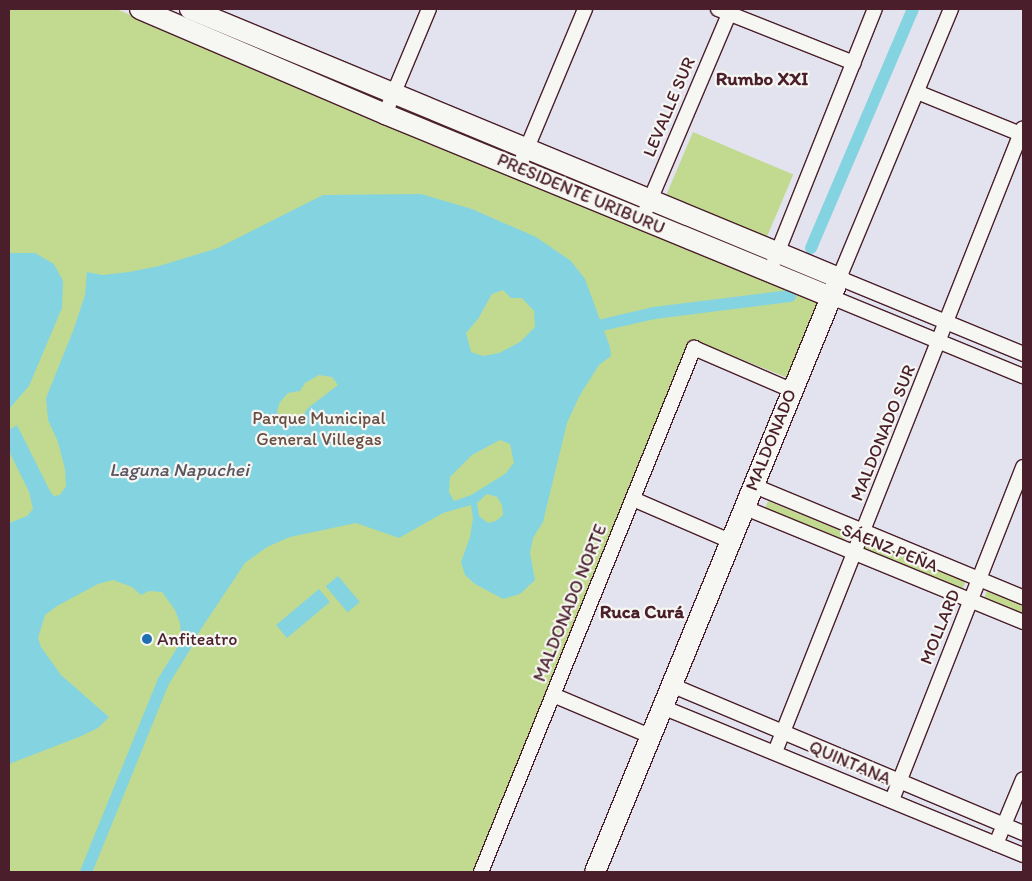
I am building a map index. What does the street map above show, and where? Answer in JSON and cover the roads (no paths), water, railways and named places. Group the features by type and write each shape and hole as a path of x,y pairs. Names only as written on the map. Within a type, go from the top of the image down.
{"street":[{"name":"PRESIDENTE URIBURU","path":"140,9 169,14 385,114 650,201 778,251 1023,354"},
{"name":"PRESIDENTE URIBURU","path":"190,9 394,94 642,219 1023,376"},
{"path":"385,114 429,9"},
{"path":"522,158 584,9"},
{"path":"770,272 875,9"},
{"name":"MALDONADO","path":"595,872 791,390 951,9"},
{"path":"726,10 854,63"},
{"name":"LEVALLE SUR","path":"642,219 726,10"},
{"path":"917,92 1022,133"},
{"name":"MALDONADO SUR","path":"775,752 1022,133"},
{"name":"MALDONADO NORTE","path":"481,872 694,348 791,390"},
{"name":"MOLLARD","path":"892,800 1023,467"},
{"name":"SÁENZ PEÑA","path":"752,485 1023,597"},
{"path":"634,499 730,540"},
{"name":"SÁENZ PEÑA","path":"743,507 1023,622"},
{"name":"QUINTANA","path":"671,685 1023,833"},
{"path":"553,694 650,736"},
{"name":"QUINTANA","path":"662,707 1023,855"},
{"path":"996,844 1023,779"}],"water":[{"name":"Laguna Napuchei","path":"421,194 472,209 536,237 571,261 585,279 610,347 611,356 599,365 580,395 567,423 543,522 533,538 530,553 535,580 520,594 503,599 475,584 465,575 461,562 470,537 473,518 471,505 443,513 399,538 356,523 290,537 267,547 245,563 193,641 181,636 180,623 175,610 162,592 149,591 141,595 132,587 113,580 98,584 57,606 45,615 38,638 41,647 61,675 109,717 98,728 79,737 9,764 9,523 27,516 33,509 29,492 9,451 9,430 17,425 50,491 54,496 60,495 66,486 65,469 58,442 48,420 46,398 73,331 85,295 87,272 102,275 129,272 159,266 218,248 323,195","holes":["503,290 511,298 522,298 534,311 535,327 520,342 499,353 483,356 471,352 466,333 478,319 492,294","319,375 332,377 338,385 308,408 299,422 283,424 277,411 280,402 288,393 300,391 305,383","500,440 510,444 514,463 505,474 471,495 454,501 449,492 450,477 472,455","487,494 497,497 502,505 503,515 496,521 488,523 479,516 477,503"]},
{"path":"9,253 35,253 54,264 63,281 62,308 29,386 9,409"},
{"path":"338,576 360,602 348,612 326,586"},
{"path":"319,589 330,602 287,638 276,625"}],"waterway":[{"path":"811,248 913,9"},
{"path":"602,325 654,313 790,296"},
{"path":"86,872 163,682 189,640"}],"place":[{"name":"Anfiteatro","path":"147,639"}],"district":[{"name":"Rumbo XXI","path":"762,79"},
{"name":"Ruca Curá","path":"642,612"}],"park label":[{"name":"Parque Municipal General Villegas","path":"319,429"}]}
